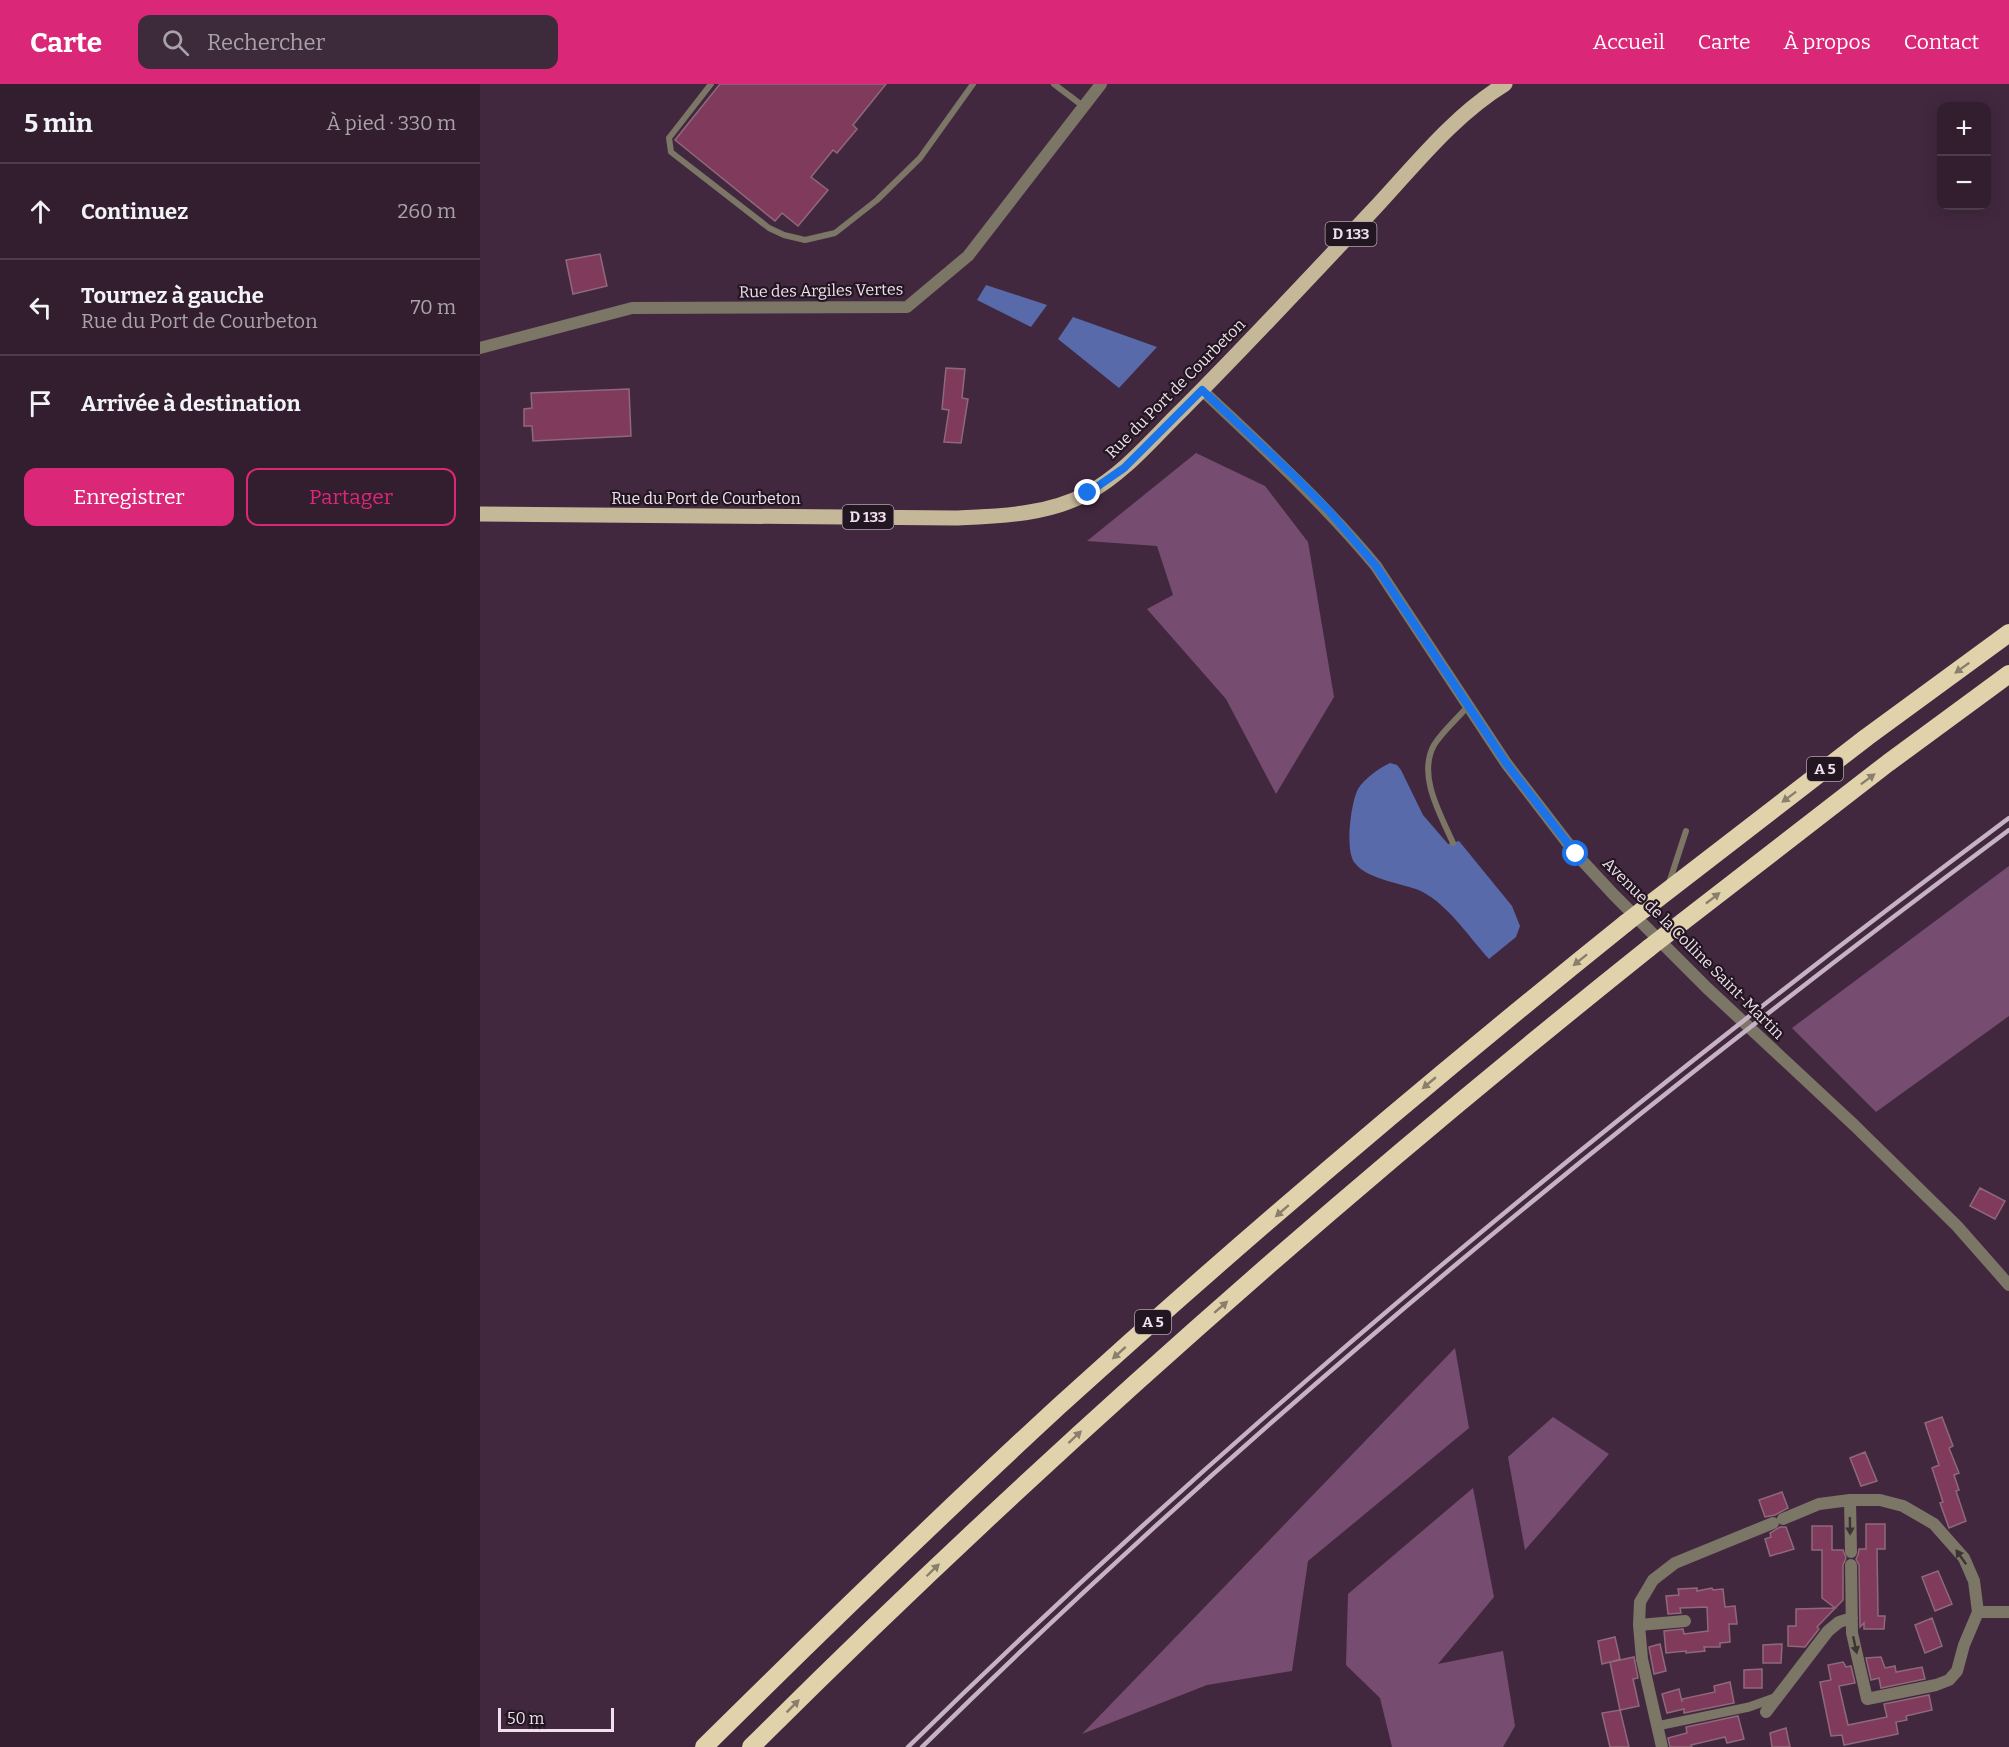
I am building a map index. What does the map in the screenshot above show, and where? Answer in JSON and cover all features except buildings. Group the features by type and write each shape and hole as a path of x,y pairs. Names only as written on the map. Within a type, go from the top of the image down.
{"highway":[{"name":"A 5","path":"704,1747 953,1506 1162,1314 1430,1083 1644,909 1867,737 2009,633"},
{"name":"A 5","path":"751,1747 978,1527 1191,1333 1449,1110 1667,934 1888,764 2009,675"}],"main road":[{"name":"Rue du Port de Courbeton","path":"483,515 955,518 1023,513 1072,500 1124,468 1202,390 1432,147 1474,107 1505,84"}],"street":[{"name":"Rue des Argiles Vertes","path":"480,348 632,308 907,307 968,256 1101,84"},
{"name":"Avenue de la Colline Saint-Martin","path":"1202,390 1293,475 1352,536 1401,601 1468,706 1540,809 1576,854 1707,988 1854,1125 1957,1226 2009,1285"},
{"path":"1850,1500 1851,1552"},
{"path":"1662,1747 1642,1659 1639,1625 1640,1602 1653,1580 1675,1563 1819,1504 1850,1500 1880,1500 1903,1506 1934,1524 1964,1558 1974,1581 1978,1612 1957,1671 1949,1680 1936,1685 1867,1699 1852,1633 1851,1565"},
{"path":"1978,1612 2009,1612"},
{"path":"1766,1712 1828,1631 1839,1622 1852,1618"},
{"path":"1639,1625 1685,1621"},
{"path":"1657,1726 1749,1707 1777,1697"}],"lane":[{"path":"711,84 669,138 671,152 769,228 784,235 805,240 835,233 878,200 920,158 973,84"},
{"path":"1054,84 1084,106"},
{"path":"1453,843 1429,784 1429,764 1433,747 1468,706"},
{"path":"1666,892 1686,831"}],"shaded area":[{"path":"1196,453 1265,486 1308,542 1334,697 1276,794 1226,699 1147,609 1173,595 1157,546 1087,541"},
{"path":"2009,866 2009,1016 1876,1112 1792,1028"},
{"path":"1455,1348 1469,1428 1308,1561 1292,1671 1207,1685 1082,1734"},
{"path":"1553,1417 1609,1454 1525,1550 1508,1457"},
{"path":"1473,1488 1494,1597 1438,1664 1503,1651 1515,1726 1503,1747 1392,1747 1380,1698 1346,1665 1348,1594"}],"water":[{"path":"986,285 1047,305 1031,327 977,300"},
{"path":"1073,317 1157,347 1119,388 1058,339"},
{"path":"1390,763 1397,765 1401,770 1423,815 1448,844 1459,841 1512,906 1520,926 1516,937 1489,959 1437,901 1416,889 1374,876 1359,868 1354,862 1349,836 1355,796 1368,778"}],"railway":[{"path":"908,1747 1038,1622 1171,1500 1443,1264 1723,1037 2009,818"},
{"path":"922,1747 1181,1503 1314,1385 1450,1270 1726,1046 2009,830"}],"route":[{"path":"1088,493 1124,468 1202,390 1293,475 1352,536 1401,601 1506,763 1576,854"}]}
